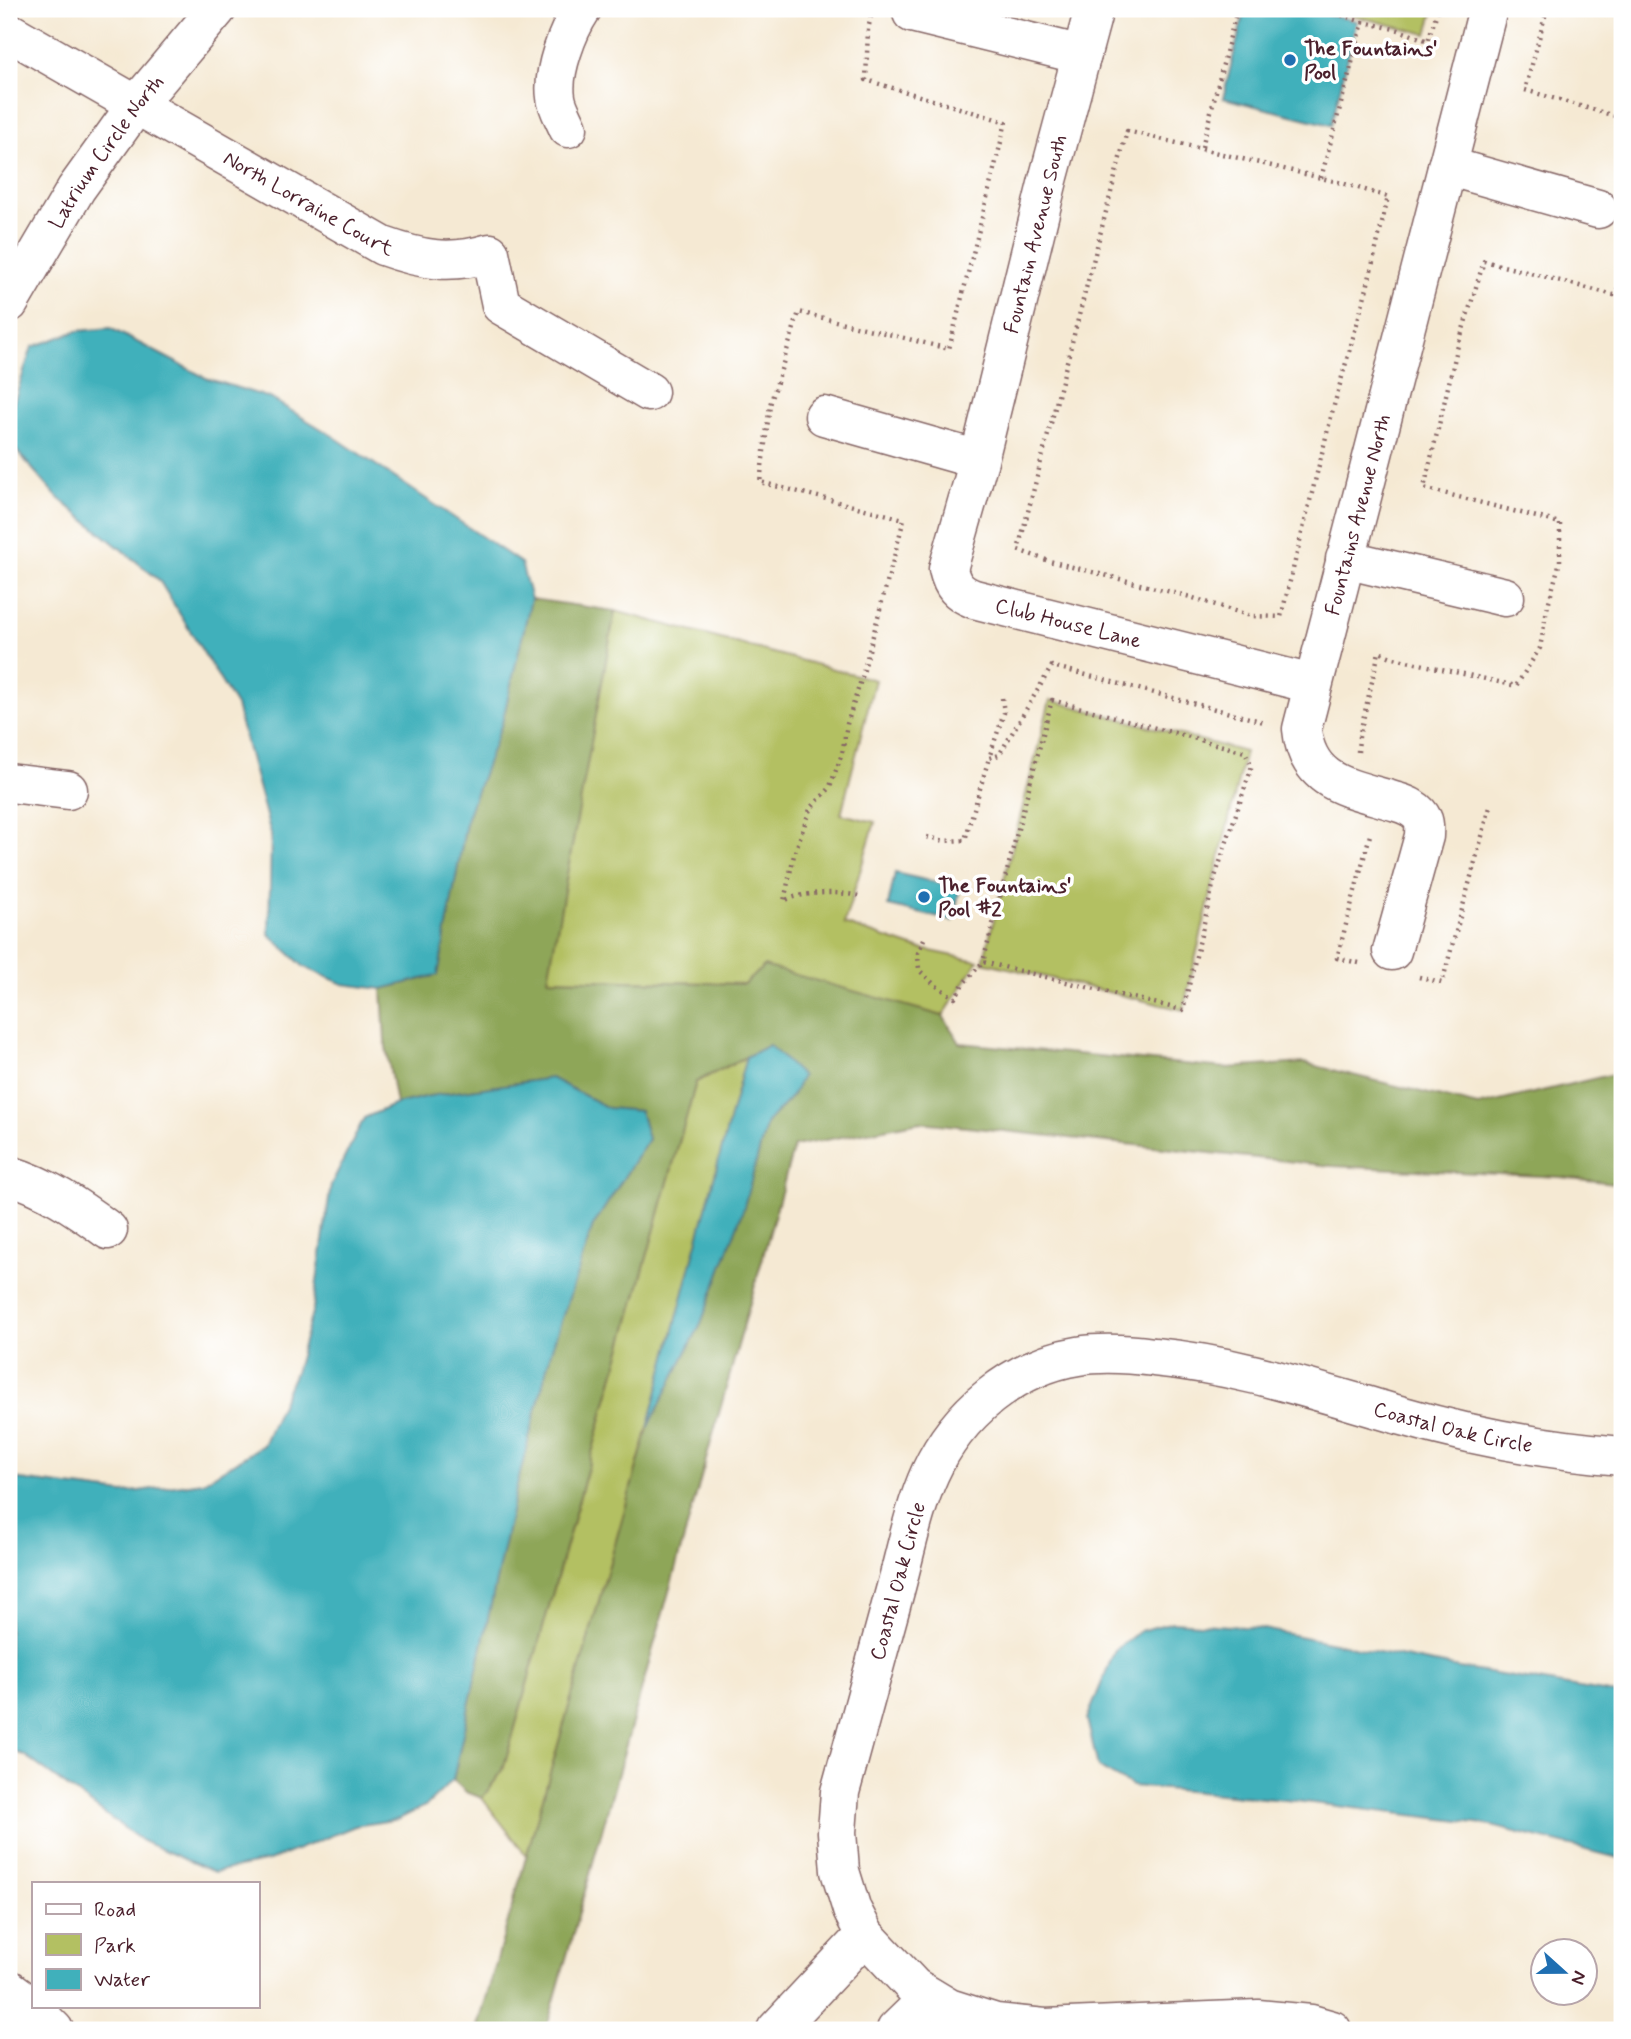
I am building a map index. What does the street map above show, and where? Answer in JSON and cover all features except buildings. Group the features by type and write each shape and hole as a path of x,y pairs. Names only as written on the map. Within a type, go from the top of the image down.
{"street":[{"name":"Latrium Circle North","path":"9,303 76,189 137,104 217,9"},
{"path":"568,128 556,96 560,55 582,9"},
{"name":"Fountain Avenue South","path":"979,460 1048,180 1094,9"},
{"name":"Fountains Avenue North","path":"1392,951 1424,836 1423,820 1412,807 1331,781 1313,766 1303,745 1302,729 1488,9"},
{"path":"912,13 1082,55"},
{"name":"North Lorraine Court","path":"9,32 383,246 418,258 442,261 490,253 501,305 649,392"},
{"path":"1447,166 1598,209"},
{"path":"824,416 979,460"},
{"name":"Club House Lane","path":"979,460 948,569 951,583 961,594 1312,684"},
{"path":"1345,559 1505,597"},
{"path":"9,783 68,790"},
{"path":"9,1175 69,1201 108,1230"},
{"name":"Coastal Oak Circle","path":"1332,2030 1311,2024 1258,2019 1045,2028 996,2023 949,2008 914,1987 865,1935 852,1910 840,1871 836,1832 840,1793 912,1529 930,1473 952,1436 981,1403 1011,1381 1044,1365 1079,1356 1127,1354 1187,1360 1288,1382 1495,1440 1571,1452 1622,1456"},
{"path":"776,2030 865,1935"},
{"path":"9,1989 54,2030"},
{"path":"896,2030 930,1997"}],"path":[{"path":"858,896 820,893 792,896 784,901 794,855 810,809 829,789 839,764 847,724 904,519 760,482 771,405 799,312 949,349 1006,122 866,80 868,29 873,9"},
{"path":"1202,148 1237,9"},
{"path":"1322,9 1399,30 1428,41 1438,9"},
{"path":"1546,9 1525,90 1622,118"},
{"path":"1321,178 1363,22"},
{"path":"1128,131 1202,148 1388,197 1367,288 1333,409 1281,617 1251,616 1187,596 1049,561 1018,550 1128,131"},
{"path":"1359,737 1379,652 1394,658 1516,686 1540,648 1547,608 1560,561 1560,523 1424,488 1457,349 1484,261 1614,295 1622,282"},
{"path":"989,758 999,755 1052,666 1264,722"},
{"path":"927,837 945,841 965,839 1004,713 1002,698"},
{"path":"924,939 918,953 919,970 955,998 983,962 1052,700 1245,752 1252,766 1215,877 1184,1010 983,962"}],"green space":[{"path":"1327,9 1434,9 1427,34"},
{"path":"531,599 615,611 548,979 744,984 764,966 943,1016 960,1043 1226,1068 1304,1063 1478,1106 1622,1072 1622,1184 1560,1177 1332,1166 920,1122 794,1146 546,2030 477,2030 648,1428 701,1323 743,1210 767,1122 793,1095 769,1045 696,1082 503,1770 482,1798 466,1792 453,1780 515,1493 552,1348 593,1226 648,1139 640,1111 608,1108 551,1078 430,1096 396,1104 385,1041 382,989 438,975 467,817 502,723"},
{"path":"615,611 875,680 841,814 875,822 844,924 916,948 978,961 943,1016 765,967 744,984 547,979"},
{"path":"1050,700 1245,752 1183,1010 983,962"},
{"path":"746,1057 648,1428 527,1856 482,1798 503,1770 696,1082"}],"water":[{"name":"The Fountains' Pool","path":"1245,9 1303,9 1357,21 1331,125 1223,98"},
{"path":"110,328 206,378 270,398 333,436 521,563 531,599 502,723 467,817 438,975 382,989 343,984 304,967 269,934 271,834 236,706 159,580 58,498 9,442 9,417 32,347 77,331"},
{"name":"The Fountains' Pool #2","path":"895,873 960,888 953,921 888,906"},
{"path":"769,1045 802,1076 793,1095 767,1122 743,1210 701,1323 648,1428 746,1057"},
{"path":"551,1078 608,1108 640,1111 648,1139 593,1226 552,1348 515,1493 453,1780 427,1805 399,1819 355,1826 269,1861 214,1872 142,1841 24,1755 9,1750 9,1475 21,1480 124,1493 203,1482 263,1445 296,1370 313,1309 331,1185 364,1118 396,1104 430,1096"},
{"path":"1173,1622 1258,1628 1459,1668 1622,1695 1622,1859 1484,1824 1296,1801 1132,1786 1098,1767 1087,1719 1115,1650 1140,1631"}],"place":[{"name":"The Fountains' Pool","path":"1290,60"},
{"name":"The Fountains' Pool #2","path":"924,897"}]}
